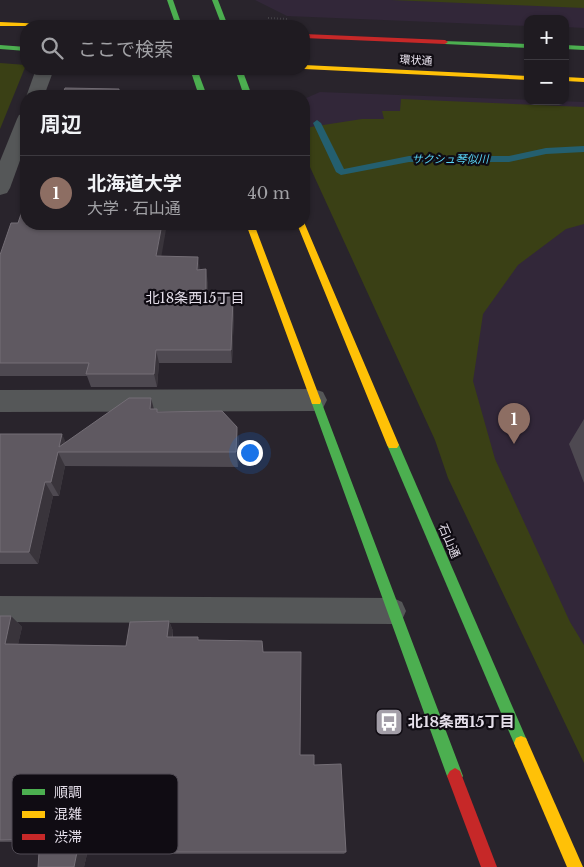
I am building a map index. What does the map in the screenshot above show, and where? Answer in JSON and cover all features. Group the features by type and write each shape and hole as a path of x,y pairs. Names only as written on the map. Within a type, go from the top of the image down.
{"main road":[{"path":"170,0 177,20"},
{"path":"215,0 223,20"},
{"path":"0,24 20,25"},
{"name":"環状通","path":"310,36 524,46"},
{"path":"0,47 20,48"},
{"path":"569,47 584,48"},
{"name":"環状通","path":"310,67 524,78"},
{"path":"195,75 201,90"},
{"path":"240,75 246,90"},
{"path":"569,79 584,80"},
{"path":"252,230 489,867"},
{"name":"石山通","path":"303,230 372,397 575,867"}],"street":[{"path":"37,90 43,75"},
{"path":"0,188 20,135"},
{"path":"0,401 314,400"}],"lane":[{"path":"0,609 393,611"}],"shaded area":[{"path":"255,0 584,0 584,28 569,27 569,15 524,15 524,26 287,16"},
{"path":"320,92 524,100 524,105 569,105 569,101 584,102 584,735 310,165 310,96"}],"green space":[{"path":"391,0 584,0 584,8"},
{"path":"0,63 20,65 20,75 22,75 0,129"},
{"path":"401,99 584,107 584,224 566,229 518,265 483,314 473,381 495,459 570,622 584,645 584,763 448,478 435,440 310,167 310,127 362,119 384,119 382,111 400,111"}],"building":[{"path":"65,88 119,89 119,90 64,90"},
{"path":"20,217 20,230 161,230 156,256 198,257 197,270 206,269 206,298 233,297 231,350 156,350 154,374 86,374 89,363 0,363 0,255 11,223 18,223"},
{"path":"129,398 151,398 150,409 157,409 157,412 222,411 237,427 236,452 58,452 51,482 45,482 29,552 0,552 0,434 62,434 59,447"},
{"path":"0,616 11,616 5,644 126,646 130,622 169,621 167,637 198,637 198,640 262,641 263,652 301,652 300,755 314,755 314,765 341,764 346,852 178,852 178,774 12,774 12,840 0,840"},
{"path":"39,854 77,854 74,867 38,867"}],"waterway":[{"name":"サクシュ琴似川","path":"317,123 341,172 409,159 509,159 546,151 584,149"}],"traffic: fast":[{"path":"170,0 177,20"},
{"path":"215,0 223,20"},
{"path":"445,42 524,46"},
{"path":"0,47 20,49"},
{"path":"569,47 584,48"},
{"path":"195,75 201,90"},
{"path":"240,75 246,90"},
{"path":"316,401 455,776"},
{"path":"393,445 521,743"}],"traffic: slow":[{"path":"0,24 20,25"},
{"path":"310,67 524,78"},
{"path":"569,79 584,80"},
{"path":"252,230 316,401"},
{"path":"303,230 393,445"},
{"path":"521,743 575,867"}],"traffic: jam":[{"path":"310,36 445,42"},
{"path":"455,776 489,867"}],"place":[{"name":"北海道大学","path":"514,444"},
{"name":"北18条西15丁目","path":"389,722"}],"district":[{"name":"北18条西15丁目","path":"195,298"}]}
